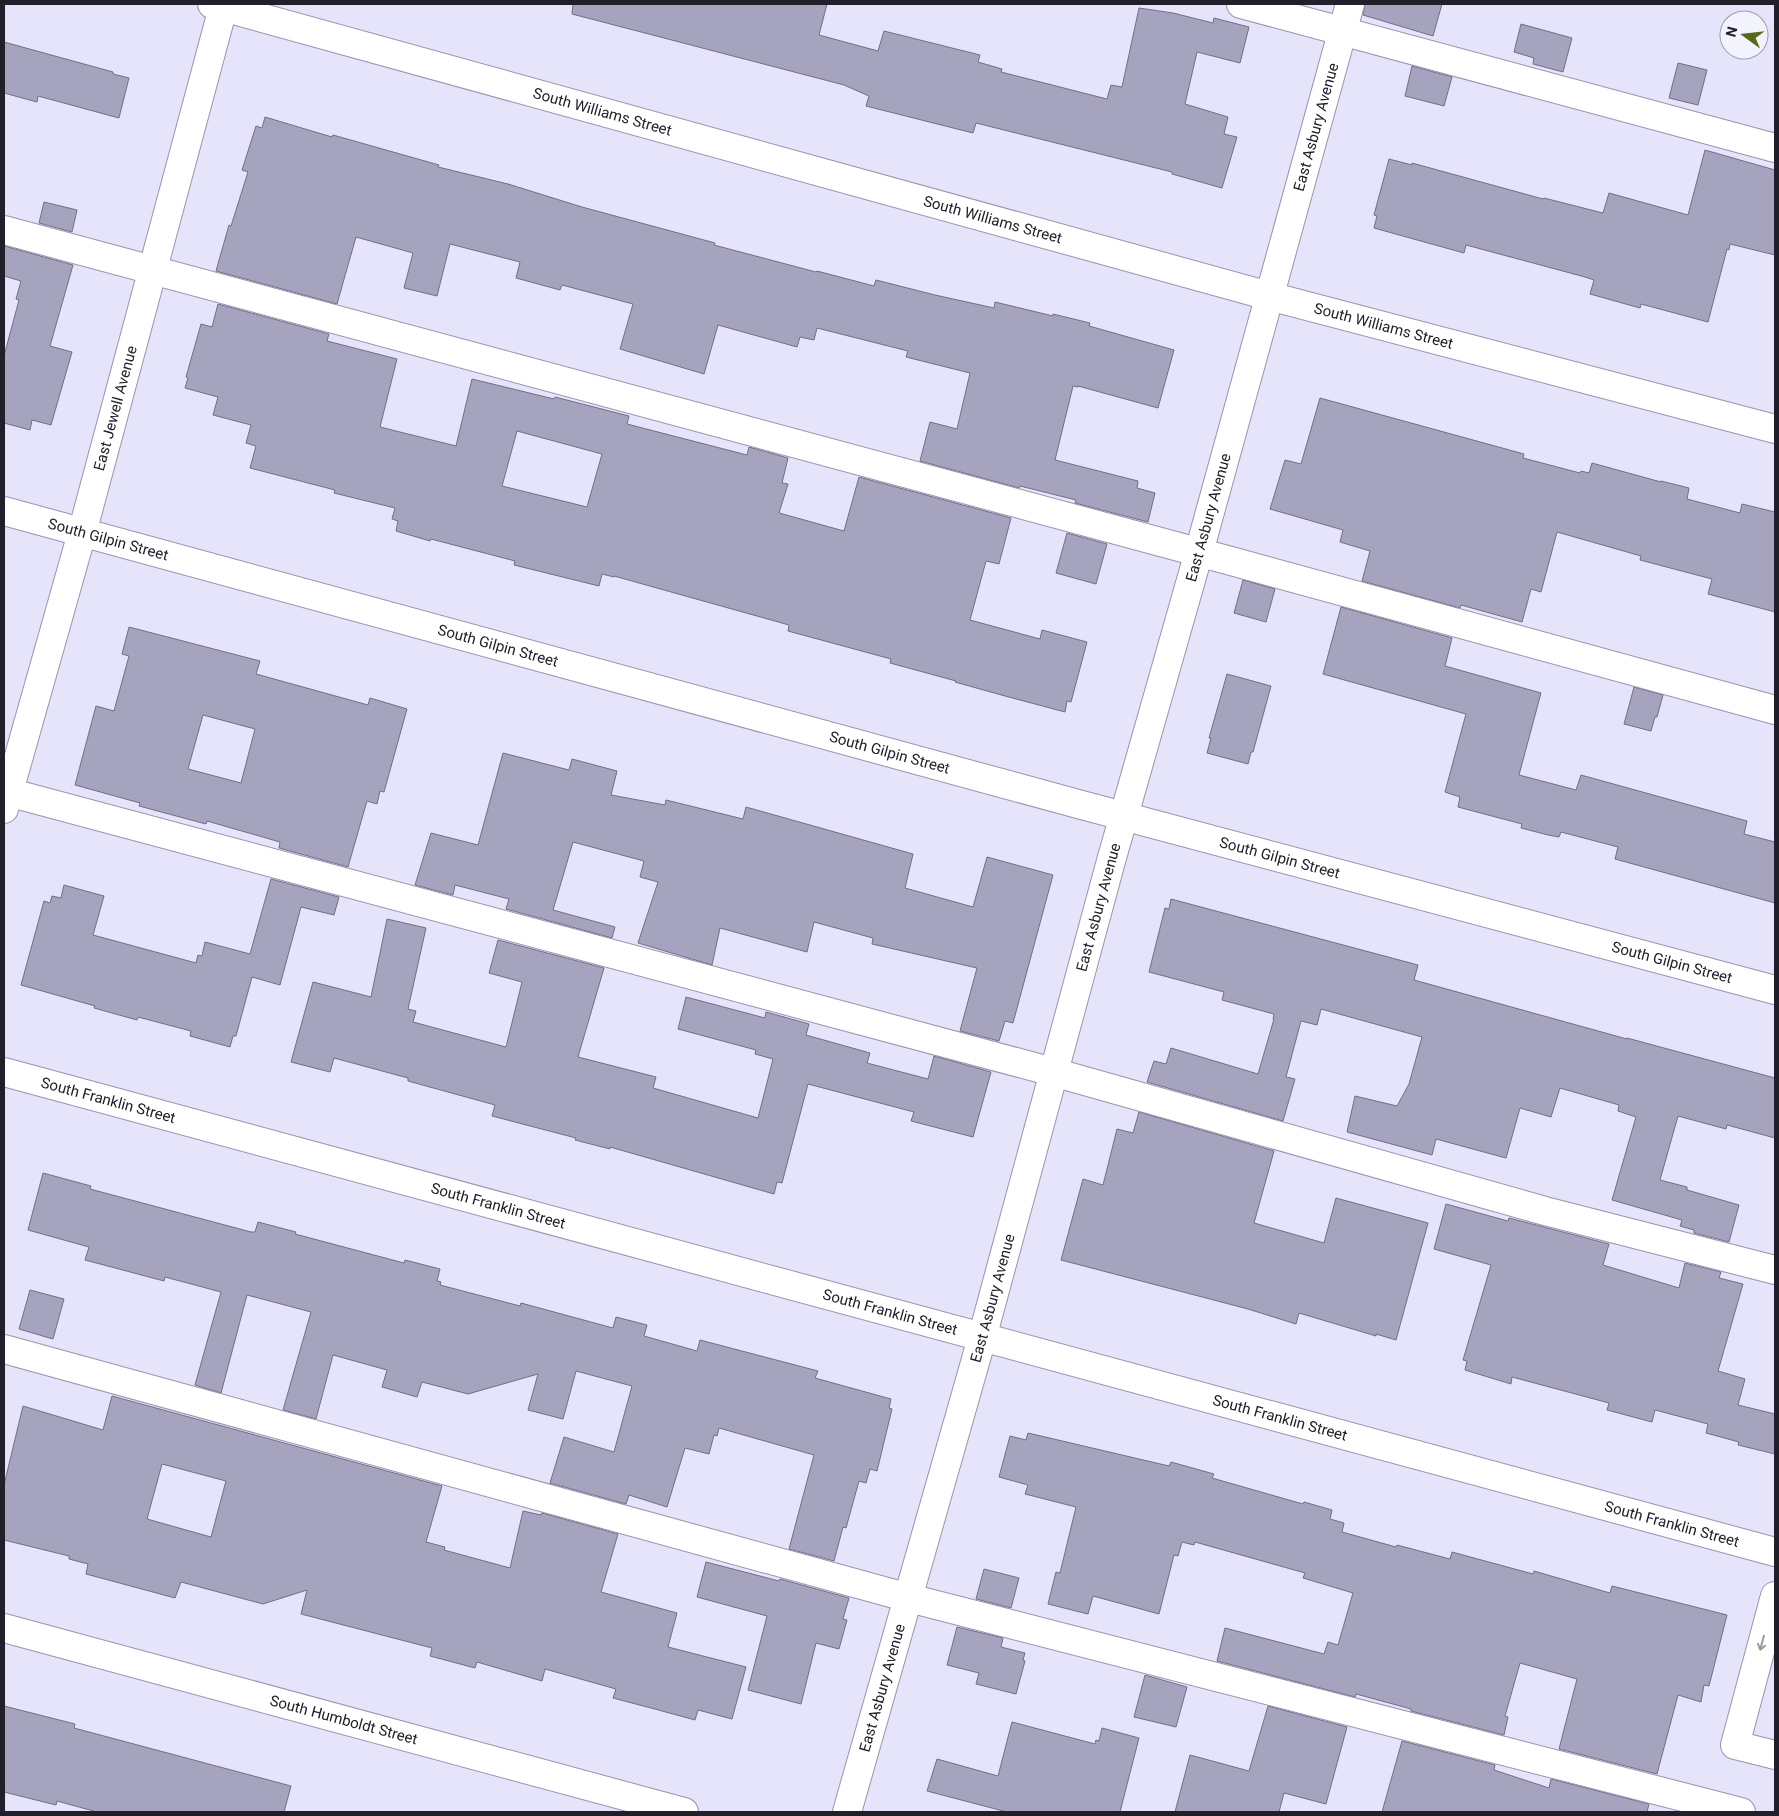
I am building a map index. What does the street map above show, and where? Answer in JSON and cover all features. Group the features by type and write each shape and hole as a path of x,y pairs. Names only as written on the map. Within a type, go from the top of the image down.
{"street":[{"path":"1242,4 1775,148"},
{"name":"East Asbury Avenue","path":"847,1812 982,1338 1123,816 1199,552 1350,4"},
{"name":"East Jewell Avenue","path":"6,798 82,533 152,270 219,5"},
{"name":"South Williams Street","path":"219,5 1269,296 1775,429"},
{"path":"4,230 1199,552 1775,710"},
{"name":"South Gilpin Street","path":"4,511 1123,816 1775,990"},
{"path":"6,798 1054,1072 1545,1211 1775,1270"},
{"name":"South Franklin Street","path":"4,1072 1775,1552"},
{"path":"4,1350 909,1598 1741,1812"},
{"path":"1775,1596 1735,1744 1775,1756"},
{"name":"South Humboldt Street","path":"4,1628 684,1812"}],"building":[{"path":"573,4 827,4 819,35 878,51 884,31 980,55 978,62 1002,69 1001,72 1107,99 1111,85 1122,87 1139,8 1173,13 1213,23 1214,18 1249,27 1240,63 1197,52 1185,104 1228,117 1224,134 1237,137 1222,188 1172,174 1172,172 976,123 973,133 866,106 869,96 844,85 572,14"},
{"path":"1365,4 1442,4 1433,36 1363,15"},
{"path":"1521,24 1572,38 1563,72 1533,64 1534,58 1514,52"},
{"path":"4,42 129,78 119,118 38,96 37,102 4,93"},
{"path":"1678,63 1707,70 1698,105 1669,98"},
{"path":"1412,66 1452,77 1444,106 1405,96"},
{"path":"265,117 439,165 438,167 508,184 582,207 715,243 714,245 816,272 874,286 876,280 994,308 995,302 1053,316 1053,314 1090,323 1089,326 1174,350 1158,408 1073,386 1055,460 1138,481 1137,488 1155,493 1148,522 1075,503 1076,500 1020,486 1019,488 920,461 930,422 957,429 970,373 906,357 908,351 817,328 814,340 800,337 797,347 718,325 704,374 620,349 633,304 562,285 560,290 516,278 520,262 450,244 437,296 404,288 413,253 356,237 337,304 216,271 229,225 231,226 248,172 242,170 256,126 262,128"},
{"path":"1705,150 1775,170 1775,255 1730,244 1729,250 1727,249 1708,322 1641,304 1640,308 1590,294 1594,280 1585,277 1466,245 1464,253 1374,228 1377,216 1374,215 1389,159 1412,165 1412,163 1543,199 1603,213 1609,193 1688,215"},
{"path":"44,202 77,210 72,232 39,223"},
{"path":"4,246 73,265 50,346 72,352 51,425 32,420 30,430 4,423 4,356 19,300 16,299 21,281 4,276"},
{"path":"218,304 329,334 327,341 397,359 380,427 456,446 472,379 554,399 555,397 629,416 627,424 747,455 749,447 788,458 782,483 788,484 779,513 844,531 859,477 1011,518 999,564 986,561 970,620 1040,639 1042,630 1087,642 1071,702 1067,701 1065,712 1005,696 890,663 891,659 788,631 789,625 614,576 602,574 599,586 514,565 515,561 396,531 398,521 392,519 395,508 334,493 335,490 250,468 256,446 246,443 251,425 213,415 218,397 185,388 188,378 186,377 201,324 212,327","holes":["517,431 602,454 587,507 502,486"]},
{"path":"1320,398 1524,454 1523,458 1580,473 1581,471 1589,473 1592,463 1689,488 1687,499 1740,513 1742,504 1775,512 1775,612 1708,594 1712,579 1640,560 1641,556 1557,532 1541,592 1531,589 1522,622 1461,605 1460,608 1362,581 1370,551 1340,542 1343,530 1270,509 1285,460 1301,464"},
{"path":"1067,533 1107,544 1096,584 1056,573"},
{"path":"1243,580 1275,589 1266,622 1234,613"},
{"path":"1341,607 1452,638 1445,666 1541,693 1519,775 1576,790 1581,775 1747,821 1744,834 1775,842 1775,903 1615,859 1618,847 1561,832 1559,837 1548,835 1521,828 1522,824 1458,807 1460,797 1445,792 1466,714 1323,674"},
{"path":"129,627 260,661 256,674 368,705 370,698 407,709 384,792 380,791 377,804 367,801 348,867 279,848 280,842 207,821 206,824 139,806 140,803 75,785 96,706 114,711 129,656 122,654","holes":["203,715 255,729 241,783 188,769"]},
{"path":"1227,674 1271,686 1248,764 1207,753 1211,738 1209,738"},
{"path":"1634,687 1663,695 1651,731 1624,724"},
{"path":"503,753 569,770 572,759 617,771 611,795 665,805 666,800 743,819 746,807 913,854 905,888 973,907 987,857 1053,875 1013,1023 1005,1021 999,1041 960,1031 977,968 872,944 873,938 814,922 807,952 720,928 712,965 638,943 658,882 640,877 644,861 573,842 553,910 615,927 612,938 506,909 509,899 455,885 453,895 415,885 431,833 478,845"},
{"path":"271,879 339,897 334,915 301,907 280,985 252,977 236,1036 233,1036 230,1047 190,1036 191,1031 138,1017 137,1020 21,985 44,901 50,903 52,896 61,898 64,885 104,896 93,935 196,963 198,955 202,956 205,942 250,954"},
{"path":"1171,899 1418,965 1414,980 1775,1078 1775,1138 1727,1125 1726,1129 1678,1116 1660,1180 1739,1205 1729,1242 1694,1233 1694,1230 1680,1226 1682,1220 1612,1200 1636,1117 1618,1111 1619,1105 1560,1088 1551,1117 1520,1108 1506,1158 1436,1139 1432,1155 1347,1132 1355,1096 1397,1106 1409,1084 1422,1037 1321,1009 1317,1025 1301,1021 1286,1077 1295,1079 1283,1121 1147,1082 1154,1061 1166,1064 1171,1048 1258,1074 1274,1019 1274,1014 1222,1000 1224,992 1149,972 1165,908 1169,909"},
{"path":"387,919 426,928 408,1009 416,1011 413,1022 506,1047 522,982 489,973 498,940 604,968 578,1057 656,1077 653,1088 758,1118 773,1059 755,1054 756,1050 678,1029 686,997 765,1018 766,1012 809,1024 806,1035 870,1053 867,1063 928,1079 934,1056 991,1072 973,1137 911,1121 914,1112 808,1084 782,1183 777,1182 774,1194 610,1147 610,1149 575,1140 576,1138 492,1116 495,1105 408,1081 408,1078 334,1058 330,1072 291,1062 313,982 371,997"},
{"path":"1139,1112 1274,1151 1254,1223 1324,1243 1336,1198 1428,1223 1396,1340 1376,1334 1376,1336 1299,1313 1296,1324 1248,1309 1061,1260 1083,1179 1103,1185 1117,1129 1133,1133"},
{"path":"43,1173 91,1186 90,1189 251,1232 255,1232 258,1222 296,1232 295,1234 404,1263 405,1260 440,1269 437,1281 441,1282 440,1285 520,1306 521,1303 613,1328 616,1317 647,1325 644,1336 697,1351 700,1340 818,1371 815,1378 891,1399 889,1408 892,1409 877,1471 870,1469 866,1483 859,1481 846,1528 843,1527 834,1561 789,1549 814,1455 719,1428 717,1436 714,1435 709,1454 685,1448 667,1507 629,1495 626,1504 550,1483 564,1437 614,1452 632,1386 576,1371 563,1419 528,1410 538,1374 468,1394 422,1382 417,1397 382,1387 387,1370 333,1355 316,1419 283,1410 311,1312 247,1295 221,1393 195,1385 221,1292 165,1277 164,1281 85,1260 89,1247 28,1230"},
{"path":"1446,1204 1508,1221 1509,1218 1609,1244 1603,1265 1679,1288 1685,1263 1721,1272 1719,1278 1743,1284 1718,1371 1745,1379 1738,1405 1775,1414 1775,1454 1738,1445 1739,1442 1706,1433 1708,1424 1655,1410 1652,1422 1607,1410 1609,1403 1512,1377 1511,1384 1465,1370 1467,1361 1463,1360 1491,1265 1434,1249"},
{"path":"30,1290 64,1299 53,1339 19,1329"},
{"path":"112,1396 442,1486 426,1542 445,1547 444,1550 510,1568 523,1511 541,1515 542,1513 618,1534 601,1592 677,1613 668,1647 746,1667 732,1719 698,1710 695,1720 613,1698 616,1689 545,1669 542,1681 477,1662 475,1668 430,1656 432,1648 301,1614 307,1590 263,1604 181,1582 175,1598 86,1574 88,1564 69,1559 69,1556 4,1540 4,1485 23,1406 103,1430","holes":["162,1464 226,1481 211,1537 147,1519"]},
{"path":"1028,1433 1169,1466 1171,1462 1214,1474 1212,1478 1303,1504 1304,1502 1332,1510 1330,1519 1344,1523 1342,1532 1396,1547 1397,1545 1450,1559 1452,1552 1533,1574 1534,1571 1610,1593 1612,1586 1727,1615 1709,1686 1704,1685 1701,1702 1678,1695 1657,1774 1559,1749 1577,1679 1520,1663 1505,1716 1508,1717 1504,1735 1411,1711 1411,1709 1356,1694 1355,1697 1217,1661 1225,1628 1324,1654 1328,1642 1338,1645 1353,1593 1303,1578 1305,1573 1195,1542 1194,1545 1182,1542 1178,1556 1174,1555 1159,1614 1093,1596 1088,1614 1048,1604 1056,1572 1060,1573 1076,1507 1025,1494 1028,1485 999,1477 1010,1436 1026,1440"},
{"path":"706,1562 779,1581 780,1579 849,1598 843,1619 847,1620 839,1649 816,1643 801,1704 748,1690 767,1616 697,1597"},
{"path":"984,1569 1019,1578 1011,1608 976,1599"},
{"path":"957,1627 1003,1638 1001,1647 1025,1653 1023,1660 1025,1661 1016,1694 976,1684 979,1673 947,1665"},
{"path":"1145,1675 1187,1687 1176,1727 1134,1717"},
{"path":"4,1706 75,1724 74,1728 291,1786 284,1812 97,1812 57,1801 56,1805 4,1792"},
{"path":"1268,1706 1347,1727 1326,1804 1284,1793 1279,1812 1175,1812 1190,1755 1249,1771"},
{"path":"1012,1722 1095,1744 1096,1740 1099,1741 1102,1728 1139,1738 1120,1812 1007,1812 927,1791 937,1759 998,1776"},
{"path":"1402,1741 1495,1765 1494,1770 1549,1788 1551,1779 1649,1804 1647,1812 1382,1812"}]}
